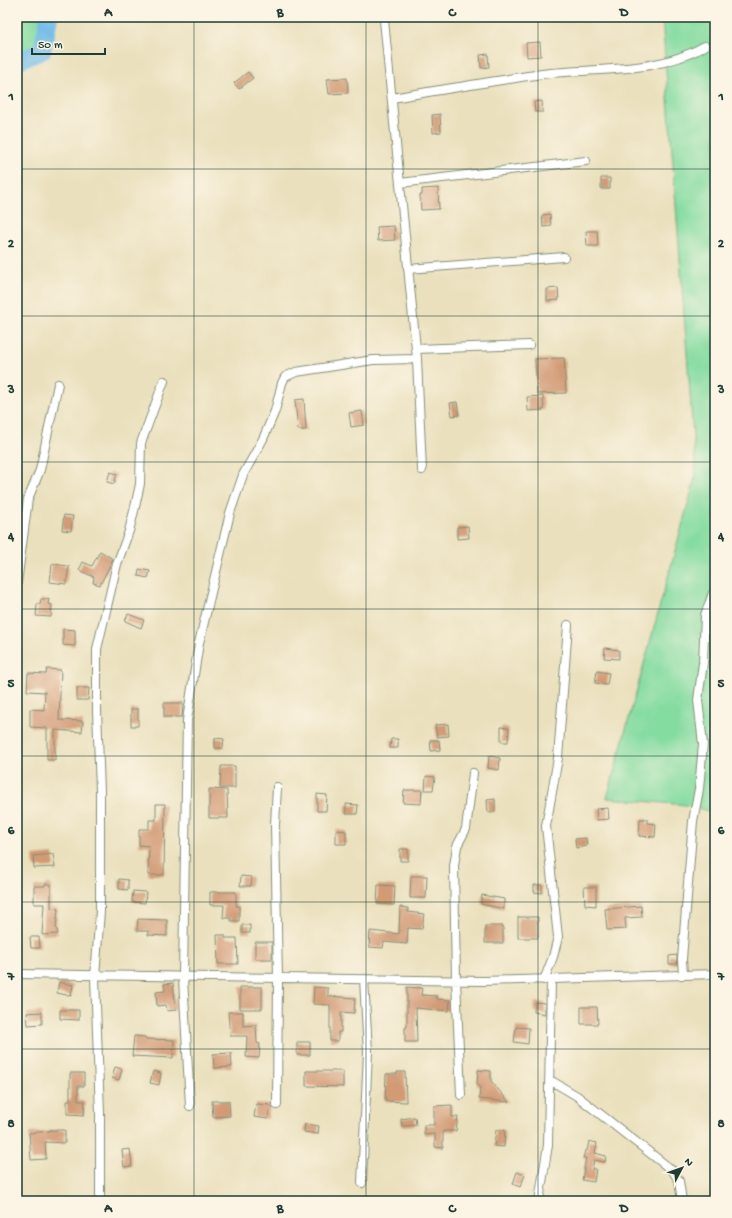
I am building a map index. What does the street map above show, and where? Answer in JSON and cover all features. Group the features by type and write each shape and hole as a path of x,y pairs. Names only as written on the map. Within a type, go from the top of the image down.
{"street":[{"path":"386,17 384,20 417,359 422,470"},
{"path":"392,98 542,74 586,70 641,68 677,60 705,46"},
{"path":"400,182 586,161"},
{"path":"408,270 564,257"},
{"path":"416,349 529,345"},
{"path":"190,1106 183,978 188,720 199,643 230,513 243,475 272,418 282,383 289,374 373,360 417,359"},
{"path":"100,1201 100,1114 95,976 100,911 100,791 97,710 97,649 117,564 129,530 140,484 141,443 164,381"},
{"path":"17,583 28,499 40,470 58,384"},
{"path":"683,975 682,959 693,821 699,789 703,744 698,700 703,663 705,615 713,593"},
{"path":"539,1201 548,1145 550,1080 548,980 558,937 546,826 558,758 568,625"},
{"path":"461,1095 456,980 455,854 466,829 473,773"},
{"path":"276,1105 278,979 275,825 277,788"},
{"path":"17,974 183,978 483,981 715,974"},
{"path":"362,1183 368,1052 364,979"},
{"path":"550,1080 577,1096 673,1171 679,1181 682,1201"}],"green space":[{"path":"17,17 49,17 42,51 17,61"},
{"path":"662,17 715,17 715,813 686,805 607,798 696,475"}],"building":[{"path":"540,42 541,56 527,57 526,43"},
{"path":"488,54 489,67 481,68 480,55"},
{"path":"248,72 253,78 239,89 234,83"},
{"path":"347,78 348,93 329,94 327,79"},
{"path":"542,101 543,112 535,112 534,102"},
{"path":"440,114 441,132 433,133 432,115"},
{"path":"601,178 610,178 610,189 601,189"},
{"path":"438,188 439,209 421,210 420,195 422,195 422,189"},
{"path":"550,214 551,226 543,227 542,215"},
{"path":"394,226 395,240 378,241 377,227"},
{"path":"586,231 597,231 598,246 587,246"},
{"path":"558,288 559,300 547,301 547,289"},
{"path":"564,358 566,393 537,394 535,359"},
{"path":"543,396 544,410 528,411 527,397"},
{"path":"304,399 306,430 298,430 295,400"},
{"path":"457,402 459,415 452,416 450,403"},
{"path":"362,411 364,425 351,427 349,413"},
{"path":"110,472 117,474 114,484 107,482"},
{"path":"64,515 73,516 71,531 62,530"},
{"path":"468,526 469,538 457,539 457,527"},
{"path":"100,551 113,559 100,585 93,583 94,577 79,570 83,562 92,566"},
{"path":"52,564 69,566 66,584 50,582"},
{"path":"139,569 150,571 148,578 138,576"},
{"path":"41,599 49,599 48,604 52,605 51,617 36,616 37,604 40,604"},
{"path":"128,614 144,620 141,628 125,621"},
{"path":"63,629 75,630 75,646 63,645"},
{"path":"605,648 619,650 619,659 604,658"},
{"path":"47,669 61,670 59,720 83,721 82,732 55,730 55,760 47,760 47,728 30,727 30,709 44,710 45,692 27,691 28,673 46,674"},
{"path":"597,671 609,673 607,685 595,683"},
{"path":"77,688 89,688 88,700 77,700"},
{"path":"164,703 183,703 182,717 164,717"},
{"path":"131,709 138,709 138,726 131,726"},
{"path":"448,724 449,736 437,737 435,725"},
{"path":"501,727 509,728 508,742 501,742"},
{"path":"215,738 224,739 223,748 215,748"},
{"path":"391,739 398,739 398,748 390,748"},
{"path":"430,740 439,740 440,750 431,751"},
{"path":"489,756 500,758 499,770 488,768"},
{"path":"221,766 235,766 235,788 220,788"},
{"path":"426,776 435,777 433,790 425,790"},
{"path":"209,789 227,790 228,818 209,818"},
{"path":"404,790 422,790 421,804 403,803"},
{"path":"317,794 327,795 326,811 317,811"},
{"path":"495,799 495,812 488,812 487,800"},
{"path":"156,804 165,804 164,875 148,875 149,846 139,845 139,829 149,829 149,820 156,820"},
{"path":"346,804 358,805 357,814 346,814"},
{"path":"608,808 609,819 597,820 596,809"},
{"path":"640,819 647,819 647,823 656,824 655,837 639,836"},
{"path":"336,830 346,831 346,844 336,844"},
{"path":"586,838 587,846 576,848 575,839"},
{"path":"400,849 408,849 408,861 400,861"},
{"path":"53,854 55,867 34,868 33,856"},
{"path":"241,876 252,877 251,886 240,886"},
{"path":"411,876 427,876 426,898 410,898"},
{"path":"119,879 128,880 128,890 119,889"},
{"path":"45,884 51,884 51,908 58,909 56,927 58,934 42,935 44,904 34,904 34,886 45,886"},
{"path":"378,885 395,886 394,905 377,904"},
{"path":"534,885 542,885 542,893 534,892"},
{"path":"584,887 596,887 596,906 585,905"},
{"path":"133,891 146,892 145,903 132,902"},
{"path":"210,892 236,892 236,906 239,906 239,921 231,921 231,918 223,918 224,905 210,905"},
{"path":"482,895 504,899 504,909 481,904"},
{"path":"641,906 642,917 625,918 626,929 607,930 605,909"},
{"path":"400,907 408,908 408,912 424,914 422,929 408,928 407,944 384,942 383,948 369,947 370,931 399,934"},
{"path":"518,917 538,917 538,938 518,938"},
{"path":"138,919 167,920 167,936 148,935 148,931 137,931"},
{"path":"242,925 250,925 250,933 242,933"},
{"path":"485,926 503,926 503,943 485,943"},
{"path":"217,935 225,935 225,938 237,938 238,964 218,964"},
{"path":"30,937 39,937 40,948 31,948"},
{"path":"255,942 272,942 272,959 255,959"},
{"path":"677,955 677,964 669,964 669,956"},
{"path":"59,982 73,985 71,996 57,993"},
{"path":"173,983 176,1010 167,1011 166,1005 157,1006 156,992 165,991 164,984"},
{"path":"240,987 262,987 262,1009 240,1009"},
{"path":"314,987 328,988 328,996 355,998 354,1013 341,1012 341,1032 338,1032 338,1041 330,1041 330,1005 313,1004"},
{"path":"407,987 422,988 421,995 437,996 437,999 450,1000 449,1011 416,1008 417,1042 405,1042 405,1028 407,1027"},
{"path":"535,1002 545,1003 545,1014 534,1012"},
{"path":"581,1007 597,1007 598,1024 581,1024"},
{"path":"60,1010 79,1010 79,1020 60,1019"},
{"path":"42,1012 42,1024 28,1025 27,1013"},
{"path":"228,1012 243,1012 243,1026 256,1025 257,1043 260,1044 259,1058 246,1057 247,1036 230,1036"},
{"path":"516,1027 529,1028 528,1044 514,1042"},
{"path":"134,1036 145,1037 145,1039 174,1040 173,1058 132,1056"},
{"path":"297,1042 310,1042 310,1055 297,1055"},
{"path":"231,1053 232,1067 214,1068 213,1054"},
{"path":"115,1067 122,1069 119,1080 112,1078"},
{"path":"478,1070 491,1071 491,1081 509,1102 479,1099 480,1086 477,1086"},
{"path":"153,1071 161,1073 159,1085 150,1083"},
{"path":"306,1071 343,1071 343,1087 306,1086"},
{"path":"397,1072 405,1072 406,1102 385,1101 386,1074 397,1074"},
{"path":"70,1073 84,1073 84,1086 78,1086 78,1101 85,1101 84,1115 67,1114 67,1101 70,1101"},
{"path":"212,1101 229,1101 230,1116 213,1117"},
{"path":"256,1104 270,1105 268,1119 254,1117"},
{"path":"452,1105 452,1117 458,1117 456,1131 443,1131 443,1148 435,1147 435,1134 424,1135 424,1125 434,1125 434,1106"},
{"path":"415,1117 416,1125 402,1126 401,1119"},
{"path":"305,1124 319,1126 318,1134 304,1132"},
{"path":"50,1130 65,1130 65,1143 45,1142 46,1159 31,1160 29,1133"},
{"path":"496,1130 505,1130 504,1147 494,1146"},
{"path":"589,1141 597,1143 595,1153 606,1156 605,1162 594,1160 592,1169 596,1169 594,1182 582,1180 586,1158 583,1158 585,1151 587,1151"},
{"path":"130,1149 132,1166 124,1167 122,1150"},
{"path":"517,1172 525,1175 520,1187 513,1184"}],"waterway":[{"path":"17,61 42,51 49,17"}]}
